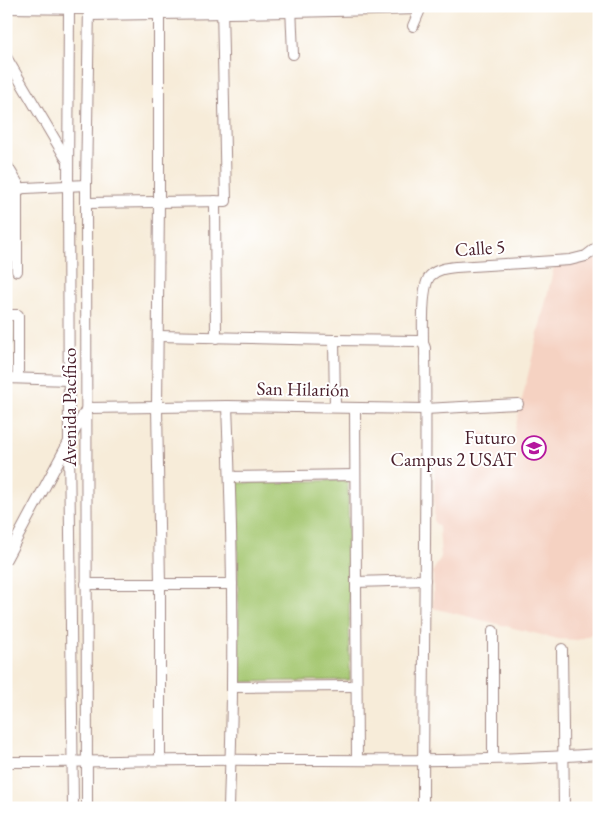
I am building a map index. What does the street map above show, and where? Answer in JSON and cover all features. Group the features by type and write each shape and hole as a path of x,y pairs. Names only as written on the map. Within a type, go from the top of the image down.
{"street":[{"path":"6,8 69,7 159,14 222,10 420,8 413,26"},
{"name":"Avenida Pacífico","path":"69,7 69,441 73,808"},
{"path":"291,9 293,54"},
{"name":"Avenida Pacífico","path":"87,808 86,185 89,10"},
{"path":"86,203 226,201 222,10"},
{"path":"159,14 157,407 160,760"},
{"path":"6,57 68,161"},
{"path":"6,164 19,189 14,239 17,271"},
{"path":"6,189 86,185"},
{"path":"215,201 216,338"},
{"name":"Calle 5","path":"423,808 425,580 424,288 430,276 441,269 570,260 586,256 599,246"},
{"path":"6,315 18,315 18,378"},
{"path":"158,336 423,342"},
{"path":"334,340 335,408"},
{"path":"6,350 18,350"},
{"path":"6,378 69,380"},
{"name":"San Hilarión","path":"87,408 227,406 425,408 518,404"},
{"path":"227,406 232,584 230,808"},
{"path":"8,553 87,408"},
{"path":"355,408 357,760"},
{"path":"230,477 355,475"},
{"path":"356,582 425,580"},
{"path":"86,584 232,584"},
{"path":"493,631 493,758"},
{"path":"562,649 564,808"},
{"path":"232,687 356,686"},
{"path":"6,762 423,760 599,754"}],"shaded area":[{"name":"Futuro Campus 2 USAT","path":"599,252 599,631 578,640 558,639 433,608 433,571 441,557 439,527 434,522 435,460 460,458 480,432 513,437 554,267 585,261"}],"green space":[{"path":"6,321 12,321 13,344 6,344"},
{"path":"348,480 350,680 239,682 237,483"}],"place":[{"name":"Futuro Campus 2 USAT","path":"534,448"}]}
